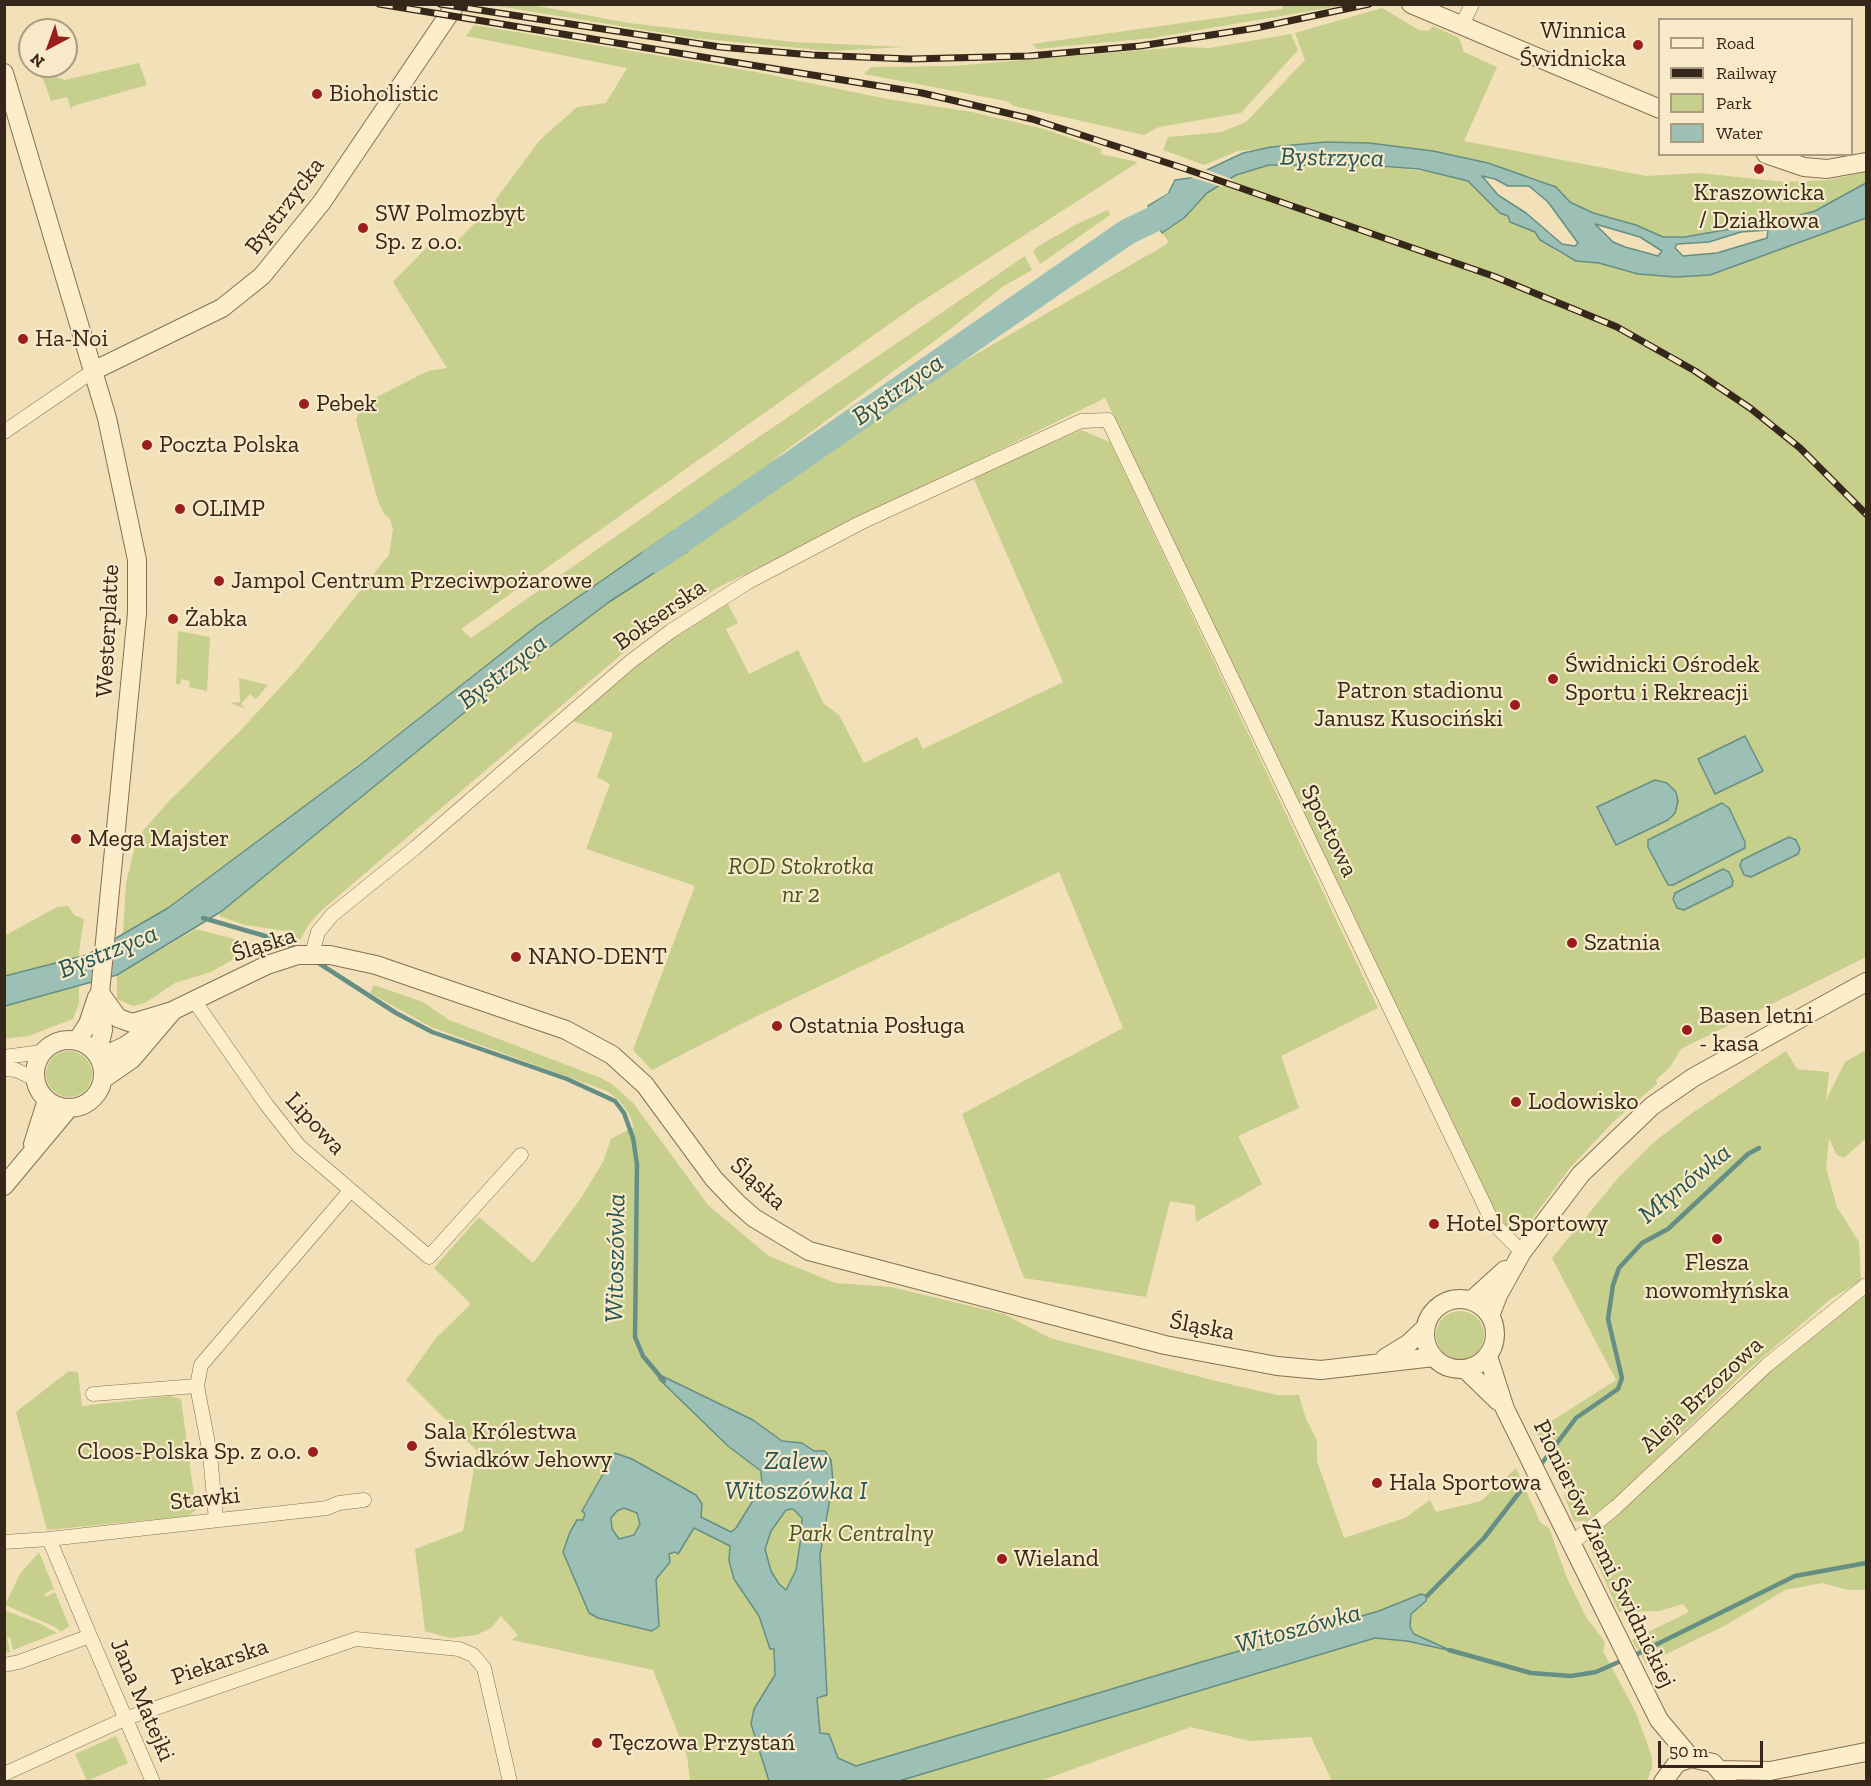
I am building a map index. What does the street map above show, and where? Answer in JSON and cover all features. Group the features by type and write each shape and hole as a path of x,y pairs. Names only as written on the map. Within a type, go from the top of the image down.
{"street":[{"name":"Bystrzycka","path":"93,371 222,308 262,276 322,202 456,4"},
{"path":"1411,4 1658,109"},
{"path":"1462,25 1472,4"},
{"name":"Westerplatte","path":"4,73 107,418 137,560 137,613 99,993 103,1030 98,1056"},
{"path":"1772,156 1804,167 1827,169 1866,162"},
{"path":"4,432 93,371"},
{"name":"Bokserska","path":"312,954 318,932 332,915 415,848 630,662 671,631 748,582 870,518 1081,421 1108,420"},
{"name":"Sportowa","path":"1108,420 1492,1223 1522,1252"},
{"name":"Śląska","path":"98,1056 125,1046 193,999 286,958 312,954 376,965 566,1030 612,1055 645,1085 714,1179 737,1203 768,1227 809,1251 1176,1347 1296,1369 1334,1369 1434,1357"},
{"path":"1471,1301 1489,1287 1522,1252 1581,1174 1652,1106 1694,1077 1866,982"},
{"name":"Westerplatte","path":"77,1041 88,1024 99,993"},
{"path":"99,993 111,1010 125,1021 139,1022 169,1015"},
{"name":"Lipowa","path":"193,999 266,1104 299,1146 429,1257 521,1155"},
{"name":"Śląska","path":"103,1079 132,1059 169,1015"},
{"path":"4,1057 42,1052 58,1042 77,1041 88,1046 98,1056 103,1079 92,1100 69,1108 4,1186"},
{"path":"42,1052 36,1065 35,1079 47,1100 69,1108"},
{"path":"4,1069 16,1070 35,1079"},
{"path":"27,1159 43,1120 47,1100"},
{"path":"216,1520 210,1454 196,1386 201,1365 350,1191"},
{"path":"1490,1316 1498,1295 1522,1252"},
{"name":"Aleja Brzozowa","path":"1572,1543 1616,1507 1767,1365 1866,1285"},
{"path":"1460,1299 1471,1301 1490,1316 1495,1337 1488,1356 1478,1365 1465,1369 1443,1364 1428,1348 1426,1327 1438,1307 1460,1299"},
{"name":"Śląska","path":"1376,1363 1408,1344 1426,1327"},
{"name":"Pionierów Ziemi Świdnickiej","path":"1488,1356 1505,1409 1620,1644 1659,1720 1691,1758"},
{"name":"Pionierów Ziemi Świdnickiej","path":"1465,1369 1505,1409"},
{"path":"93,1394 196,1386"},
{"name":"Stawki","path":"4,1542 327,1508 339,1503 364,1500"},
{"name":"Jana Matejki","path":"49,1539 128,1718 153,1782"},
{"path":"4,1665 19,1662 90,1636"},
{"name":"Piekarska","path":"4,1774 128,1718 356,1639 459,1649 472,1655 484,1668 510,1782"},
{"name":"Pionierów Ziemi Świdnickiej","path":"1659,1720 1667,1775"},
{"path":"1667,1775 1691,1758 1709,1761 1725,1776 1770,1771 1866,1752"},
{"path":"1754,1782 1770,1771"}],"green space":[{"path":"485,4 532,5 629,23 793,42 905,47 830,51 694,38"},
{"path":"1283,5 1346,5 1152,38 1037,49 1032,44 1282,9"},
{"path":"1382,8 1419,30 1428,31 1433,26 1459,38 1464,52 1497,67 1464,141 1646,176 1700,173 1784,182 1828,180 1866,172 1866,183 1815,211 1781,220 1685,237 1663,237 1636,225 1593,213 1570,202 1556,187 1535,178 1433,151 1369,143 1326,142 1238,151 1204,165 1163,150 1168,137 1222,132 1246,122 1305,60 1295,33"},
{"path":"474,25 756,72 887,99 972,112 1044,129 1102,149 1100,154 1138,162 916,305 461,629 471,638 722,462 1025,256 1032,270 1002,287 948,331 777,457 764,470 538,625 261,840 168,908 123,934 126,883 137,838 168,802 240,731 299,667 389,555 393,529 390,519 384,514 378,501 356,420 359,412 373,399 428,371 447,368 393,282 429,245 448,250 487,211 540,140 577,107 606,103 627,68 466,36"},
{"path":"1291,34 1298,50 1241,113 1159,127 1144,135 1014,106 1006,101 864,74 871,67 952,66 1180,47 1209,48"},
{"path":"139,63 147,85 73,106 71,109 67,97 51,101 43,78 65,80"},
{"name":"Świdnicki Ośrodek Sportu i Rekreacji","path":"1270,165 1367,165 1443,173 1468,181 1500,213 1508,216 1510,222 1535,232 1540,240 1559,253 1576,261 1599,263 1638,274 1676,277 1711,275 1866,218 1866,957 1681,1049 1670,1067 1656,1080 1657,1084 1613,1122 1569,1169 1529,1223 1513,1229 1504,1225 1498,1217 1105,398 719,587 649,631 323,909 309,924 300,940 286,931 245,925 219,916 222,911 476,703 609,602 688,551 933,379 1167,244 1168,241 1162,233 1184,218 1206,193 1236,175"},
{"path":"1108,210 1110,215 1040,264 1033,251 1037,247 1075,225"},
{"name":"ROD Stokrotka nr 2","path":"1081,430 1110,442 1378,1008 1281,1056 1299,1108 1238,1136 1262,1184 1196,1222 1195,1205 1170,1201 1146,1297 1024,1278 962,1114 1123,1028 1059,872 755,1017 652,1070 633,1050 695,886 586,849 610,784 597,777 613,733 572,721 664,643 728,604 738,623 726,629 749,674 798,650 824,704 839,715 864,763 917,737 923,749 1063,682 973,477"},
{"path":"178,631 210,637 207,691 189,687 190,681 181,679 180,685 176,684"},
{"path":"239,678 268,685 256,699 250,694 241,704 246,709 231,703 240,702"},
{"path":"68,906 74,915 84,919 79,952 79,1003 73,1019 28,1036 5,1039 4,936 57,907"},
{"path":"196,929 264,947 232,960 211,972 175,983 145,1003 133,1006 117,999 117,975"},
{"name":"Park Centralny","path":"374,985 423,1002 449,1020 612,1084 634,1104 708,1205 769,1256 835,1283 891,1287 1004,1314 1050,1338 1220,1382 1277,1395 1299,1395 1306,1419 1317,1440 1317,1461 1344,1538 1405,1518 1430,1500 1436,1512 1481,1501 1516,1468 1540,1522 1549,1528 1566,1576 1586,1617 1605,1642 1603,1651 1636,1713 1652,1757 1652,1768 1647,1781 1332,1781 1311,1737 1250,1741 1191,1727 1040,1781 690,1781 687,1756 653,1670 512,1640 518,1635 501,1616 491,1628 476,1635 450,1638 425,1631 415,1549 463,1531 477,1451 406,1380 436,1338 471,1304 434,1268 479,1217 533,1263 581,1198 603,1162 611,1139 634,1127 629,1114 619,1100 607,1091 431,1027 370,993"},
{"path":"1866,1050 1866,1138 1844,1158 1837,1155 1829,1139 1826,1168 1837,1207 1859,1242 1861,1281 1832,1298 1742,1375 1611,1502 1586,1521 1574,1521 1564,1495 1569,1493 1565,1483 1561,1484 1536,1431 1616,1380 1552,1258 1619,1177 1654,1142 1692,1113 1786,1051 1797,1069 1829,1072 1826,1100 1845,1062"},
{"path":"74,1051 86,1057 91,1065 91,1083 86,1091 78,1096 64,1097 52,1091 47,1083 46,1069 52,1057 60,1052"},
{"path":"1866,1293 1866,1590 1848,1590 1822,1583 1785,1590 1726,1625 1646,1664 1632,1640 1689,1612 1683,1604 1659,1611 1619,1612 1589,1545 1599,1535 1601,1525 1803,1341"},
{"path":"1455,1311 1465,1311 1480,1321 1484,1335 1480,1349 1474,1355 1465,1359 1455,1359 1440,1349 1436,1340 1436,1330 1446,1315"},
{"path":"69,1371 78,1372 82,1406 170,1396 181,1399 196,1510 188,1516 47,1530 16,1412"},
{"path":"39,1552 54,1589 44,1594 46,1597 55,1592 69,1626 61,1632 55,1627 5,1605 20,1574"},
{"path":"4,1610 41,1624 57,1633 13,1650 10,1637 7,1638 10,1652 5,1653"},
{"path":"116,1736 128,1763 87,1781 75,1754"}],"water":[{"path":"1326,142 1369,143 1433,151 1488,163 1556,187 1570,202 1593,213 1636,225 1663,237 1685,237 1781,220 1815,211 1866,183 1866,218 1710,275 1676,277 1638,274 1599,263 1576,261 1540,240 1535,232 1510,222 1508,216 1500,213 1468,181 1419,169 1367,165 1269,165 1236,175 1207,193 1184,218 1162,233 1148,206 1168,194 1175,180 1190,178 1243,153 1271,147","holes":["1482,176 1495,179 1508,186 1529,186 1548,202 1578,243 1575,246 1562,244 1526,213 1498,195","1595,224 1640,237 1662,251 1658,256 1613,242","1768,230 1767,238 1717,253 1683,256 1675,248 1677,244 1709,242 1741,232"]},
{"path":"673,531 688,551 609,602 476,703 222,911 117,975 5,1006 5,976 87,955 168,908 361,764 538,625"},
{"path":"1745,736 1763,771 1715,794 1698,759"},
{"path":"1655,780 1667,783 1676,792 1678,801 1675,813 1668,820 1616,845 1597,807"},
{"path":"1722,803 1729,808 1745,842 1745,848 1673,885 1668,885 1648,847 1648,840"},
{"path":"1789,837 1796,840 1800,849 1798,854 1751,877 1744,875 1740,866 1742,860"},
{"path":"1723,869 1729,872 1733,881 1732,886 1684,910 1677,908 1673,899 1675,893"},
{"name":"Zalew Witoszówka I","path":"662,1376 753,1420 782,1441 802,1443 814,1451 825,1451 831,1460 833,1481 820,1555 827,1695 817,1698 820,1733 829,1734 838,1758 856,1766 1246,1649 1260,1650 1268,1643 1379,1611 1421,1594 1427,1596 1426,1601 1411,1614 1410,1627 1414,1634 1452,1651 1407,1641 1375,1638 899,1781 769,1781 751,1724 754,1709 775,1675 774,1649 770,1649 759,1616 734,1579 729,1561 730,1546 694,1528 678,1554 675,1552 669,1554 670,1562 656,1579 659,1626 652,1631 598,1618 589,1613 563,1552 570,1532 577,1520 583,1520 585,1514 582,1511 615,1453 632,1459 696,1495 702,1504 701,1517 731,1532 736,1528 762,1486 761,1471 728,1446 659,1379","holes":["624,1508 637,1513 640,1524 634,1535 619,1539 612,1529 611,1518 617,1511","793,1509 802,1518 801,1537 796,1570 786,1590 771,1571 765,1549 771,1531 786,1510"]}],"pier":[{"path":"1202,168 1234,180 1222,187 1187,176"}],"waterway":[{"name":"Bystrzyca","path":"653,560 1127,232 1154,219 1183,199"},
{"name":"Witoszówka","path":"203,918 279,940 297,949"},
{"name":"Witoszówka","path":"317,962 396,1013 432,1032 567,1079 615,1101 624,1113 633,1138 637,1164 635,1337 643,1356 664,1381"},
{"name":"Młynówka","path":"1539,1467 1576,1418 1618,1389 1622,1378 1608,1319 1613,1285 1619,1268 1642,1243 1668,1229 1748,1154 1759,1148"},
{"name":"Młynówka","path":"1427,1596 1484,1538 1532,1476"},
{"name":"Witoszówka","path":"1631,1657 1795,1576 1866,1563"},
{"name":"Witoszówka","path":"1449,1650 1531,1673 1571,1676 1596,1672 1623,1660"}],"railway":[{"path":"379,4 922,93 1032,119 1186,169 1493,276 1617,327 1695,371 1750,408 1800,448 1866,514"},
{"path":"440,4 720,47 812,55 910,59 1029,56 1140,46 1256,28 1369,4"}],"place":[{"name":"Winnica Świdnicka","path":"1638,45"},
{"name":"Bioholistic","path":"317,94"},
{"name":"Kraszowicka / Działkowa","path":"1759,169"},
{"name":"SW Polmozbyt Sp. z o.o.","path":"363,228"},
{"name":"Ha-Noi","path":"23,339"},
{"name":"Pebek","path":"304,404"},
{"name":"Poczta Polska","path":"147,445"},
{"name":"OLIMP","path":"180,509"},
{"name":"Jampol Centrum Przeciwpożarowe","path":"219,581"},
{"name":"Żabka","path":"173,619"},
{"name":"Świdnicki Ośrodek Sportu i Rekreacji","path":"1553,679"},
{"name":"Patron stadionu Janusz Kusociński","path":"1515,705"},
{"name":"Mega Majster","path":"76,839"},
{"name":"Szatnia","path":"1572,943"},
{"name":"NANO-DENT","path":"516,957"},
{"name":"Ostatnia Posługa","path":"777,1026"},
{"name":"Basen letni - kasa","path":"1687,1030"},
{"name":"Lodowisko","path":"1516,1102"},
{"name":"Hotel Sportowy","path":"1434,1224"},
{"name":"Flesza nowomłyńska","path":"1717,1239"},
{"name":"Sala Królestwa Świadków Jehowy","path":"412,1446"},
{"name":"Cloos-Polska Sp. z o.o.","path":"313,1452"},
{"name":"Hala Sportowa","path":"1377,1483"},
{"name":"Wieland","path":"1002,1559"},
{"name":"Tęczowa Przystań","path":"597,1743"}]}
